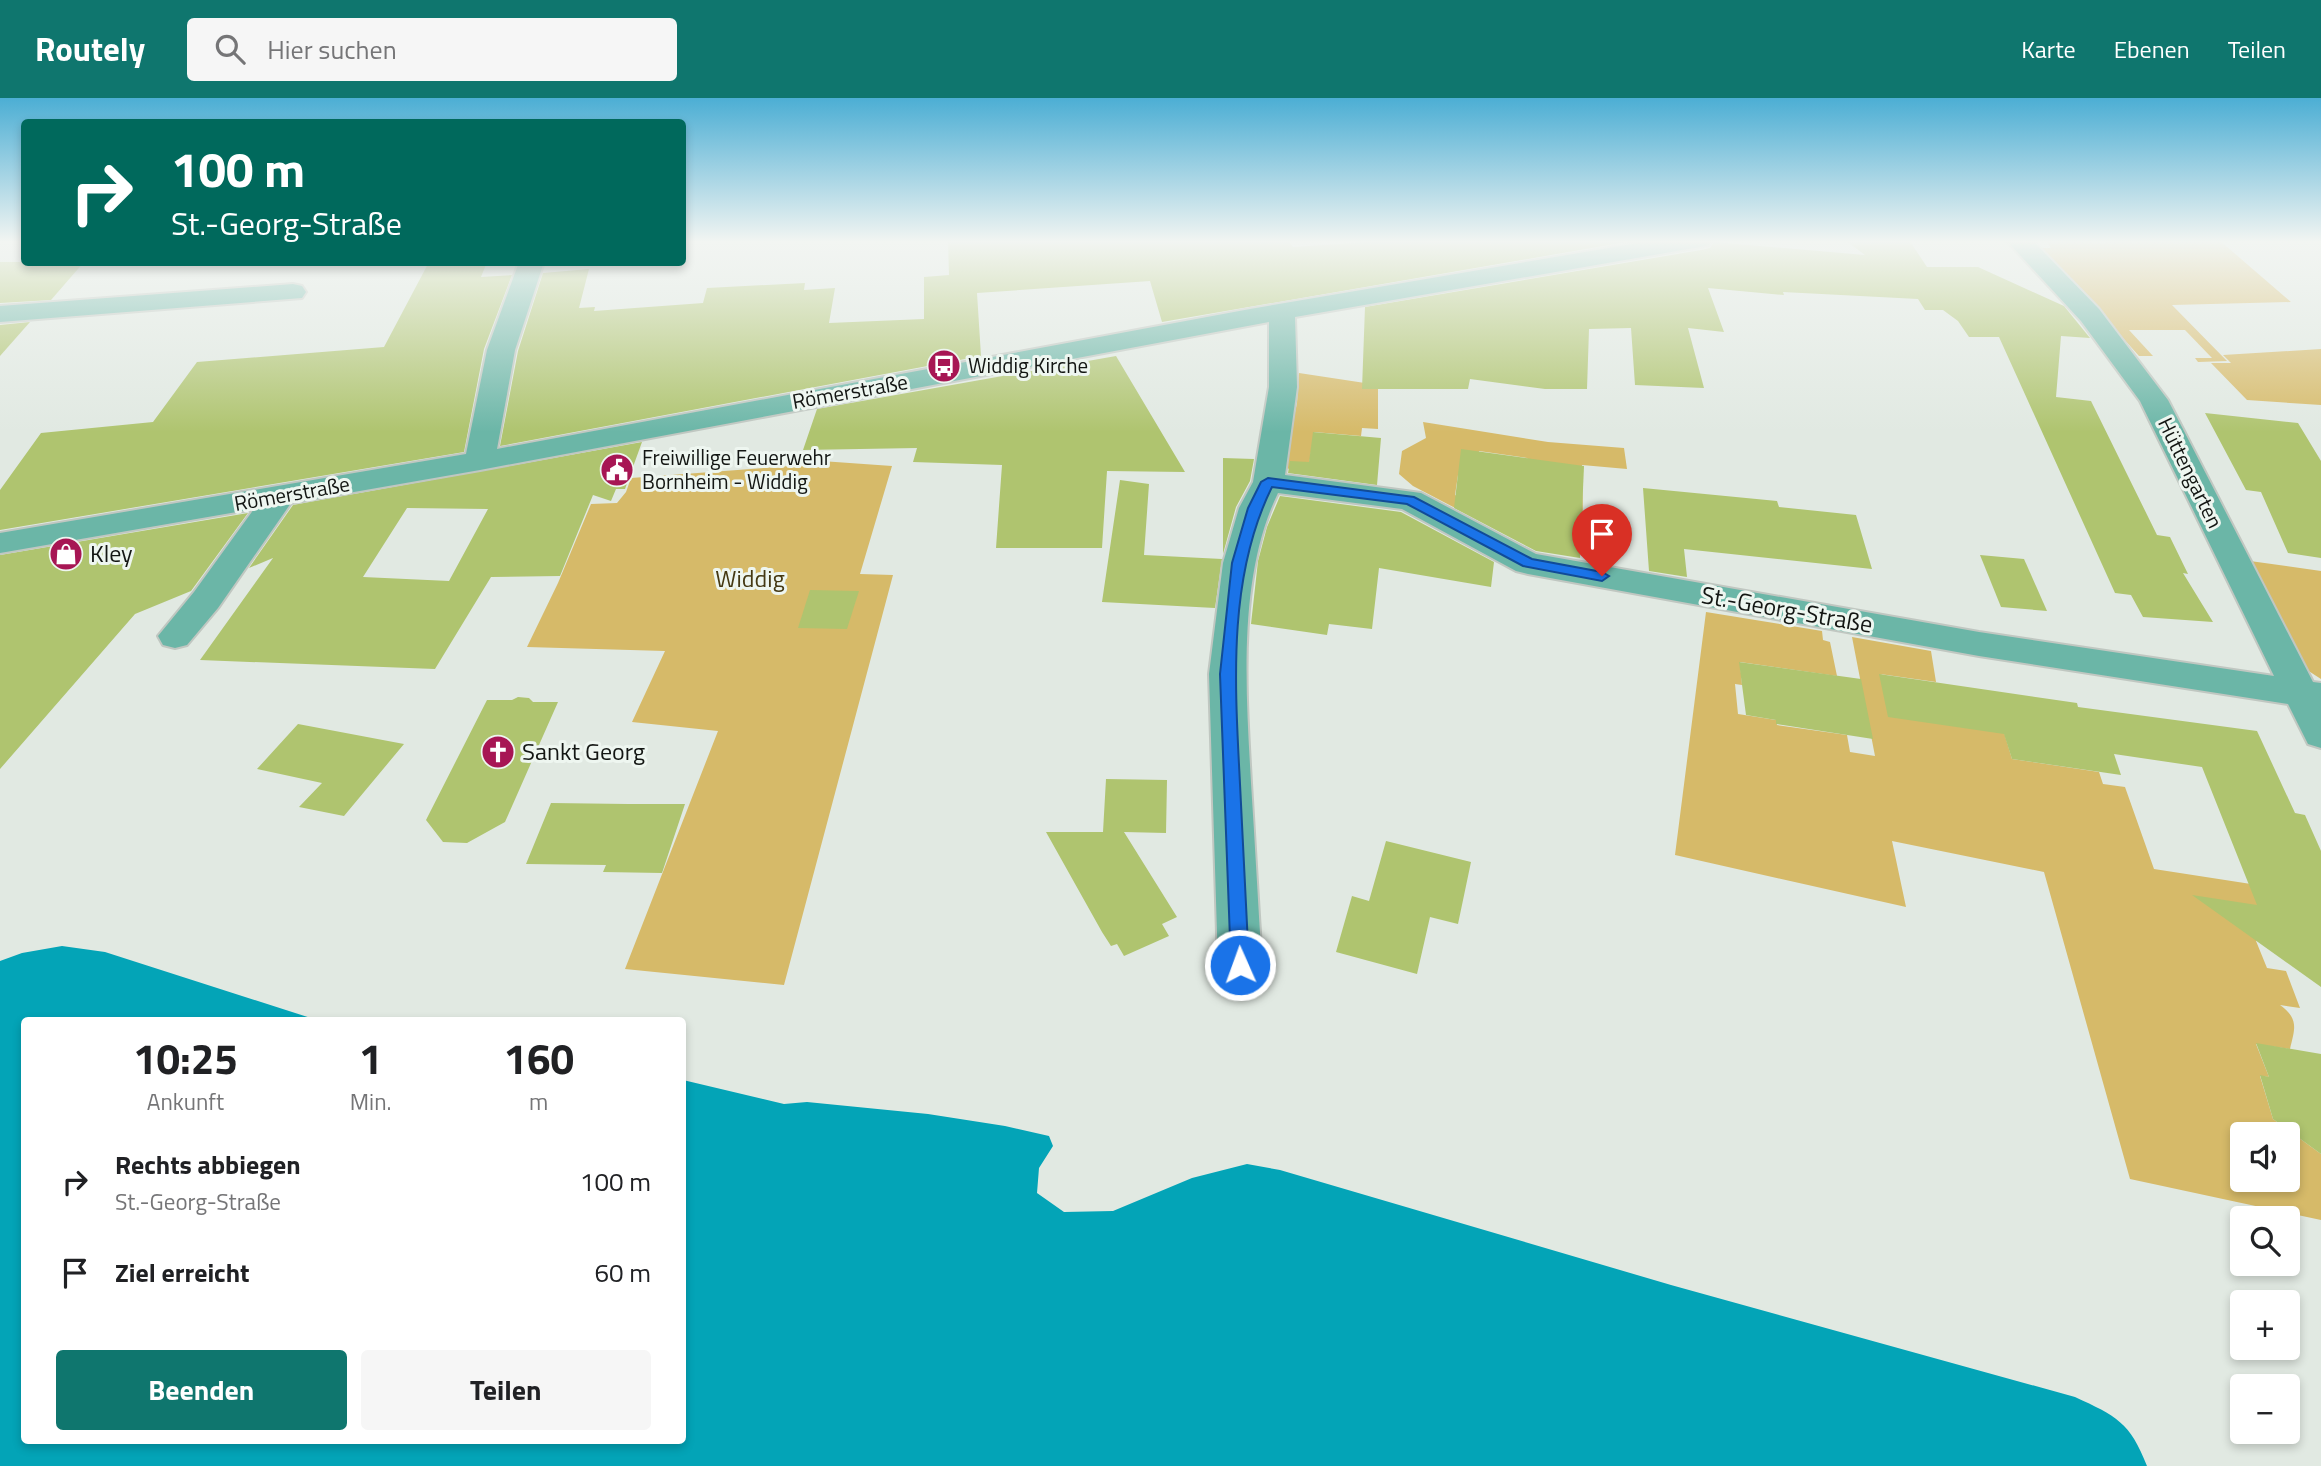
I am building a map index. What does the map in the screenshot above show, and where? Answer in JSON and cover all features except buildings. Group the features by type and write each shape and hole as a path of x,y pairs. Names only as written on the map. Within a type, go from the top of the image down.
{"street":[{"path":"0,314 135,304"},
{"path":"480,461 501,350 517,304"},
{"name":"Römerstraße","path":"0,543 480,461 1250,317 1334,304"},
{"name":"Hüttengarten","path":"2078,304 2154,400 2311,694 2321,734"},
{"path":"1240,965 1227,674 1239,563 1255,508 1268,482 1283,387 1282,313"},
{"name":"St.-Georg-Straße","path":"1268,482 1410,500 1528,563 1979,644 2311,694"},
{"path":"175,636 206,600 280,496"}],"green space":[{"path":"2092,304 2218,304 2172,305 2227,361 2198,362 2195,358 2212,358 2185,330 2129,330 2153,356 2139,356"},
{"path":"2321,349 2321,405 2247,400 2211,363 2231,363 2223,355"},
{"path":"1299,373 1378,385 1378,429 1362,428 1361,436 1314,432 1309,465 1295,474 1284,465 1297,403"},
{"path":"1423,422 1548,442 1624,448 1627,469 1582,465 1581,535 1527,458 1479,451 1476,477 1458,475 1455,495 1468,502 1459,510 1413,486 1399,474 1402,451 1426,438"},
{"name":"Widdig","path":"793,459 892,466 860,574 893,575 784,985 625,969 718,731 632,722 665,651 527,647 558,583 591,504 617,503 626,492 631,478 789,466"},
{"path":"2250,561 2321,571 2321,679 2307,670"},
{"path":"1706,612 1822,631 1823,640 1830,642 1837,676 1740,662 1742,685 1735,684 1738,714 1776,720 1777,725 1847,735 1850,752 1875,756 1852,637 1931,651 1936,682 1880,674 2000,719 2012,759 2099,772 2103,784 2125,787 2154,869 2321,895 2256,941 2267,968 2286,971 2300,1008 2280,1005 2290,1015 2294,1024 2290,1049 2256,1044 2269,1077 2260,1076 2273,1119 2277,1122 2230,1122 2230,1192 2300,1192 2300,1139 2321,1154 2321,1220 2300,1215 2300,1206 2256,1206 2130,1179 2044,872 1892,841 1906,907 1675,855"}],"water":[{"path":"62,946 105,952 308,1017 21,1017 21,1444 686,1444 686,1081 784,1104 807,1102 928,1114 1049,1136 1053,1146 1039,1168 1037,1193 1064,1212 1113,1211 1192,1178 1247,1164 1280,1170 1671,1285 2075,1397 2120,1422 2134,1439 2147,1466 0,1466 0,961 22,953"}],"place":[{"name":"Widdig Kirche","path":"944,366"},
{"name":"Freiwillige Feuerwehr Bornheim - Widdig","path":"617,470"},
{"name":"Kley","path":"66,554"},
{"name":"Sankt Georg","path":"498,752"}],"route":[{"path":"1240,965 1227,674 1239,563 1255,508 1268,482 1410,500 1528,563 1602,576"}]}
